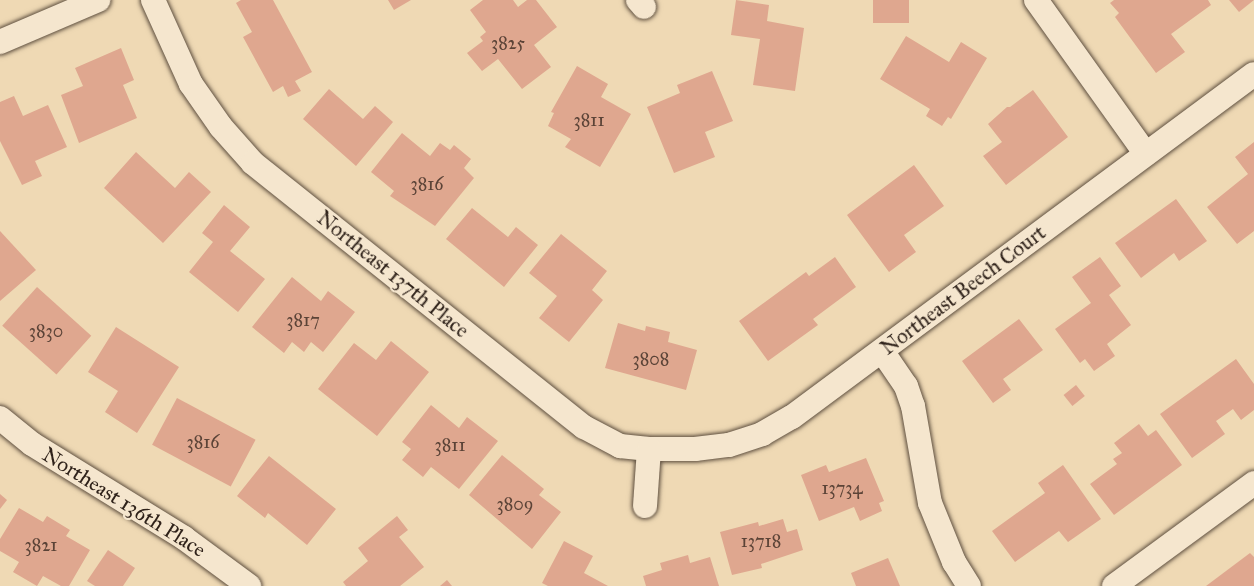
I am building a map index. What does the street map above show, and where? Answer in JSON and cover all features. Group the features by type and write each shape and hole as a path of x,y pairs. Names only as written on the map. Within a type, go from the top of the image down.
{"street":[{"path":"0,42 98,0"},
{"name":"Northeast 137th Place","path":"153,0 191,84 220,128 253,162 584,427 620,446 649,449"},
{"path":"1035,0 1146,154"},
{"name":"Northeast Beech Court","path":"649,449 706,448 729,445 762,434 792,417 1254,74"},
{"path":"882,351 906,387 913,406 930,503 954,562 969,586"},
{"name":"Northeast 136th Place","path":"0,418 32,444 88,481 184,538 249,586"},
{"path":"645,506 649,449"},
{"path":"1114,586 1254,483"}],"building":[{"path":"241,0 273,0 312,72 295,81 301,91 288,97 283,86 273,92 243,37 252,32 236,3"},
{"path":"388,0 411,0 394,10"},
{"path":"483,0 513,0 518,7 527,0 536,0 557,27 534,45 551,67 522,89 498,59 482,71 467,53 483,41 480,37 486,32 470,10"},
{"path":"736,0 769,5 767,21 804,28 795,91 753,85 760,39 731,35"},
{"path":"873,0 909,0 909,23 873,23"},
{"path":"1114,0 1208,0 1211,5 1171,34 1185,52 1156,73 1115,17 1119,13 1110,3"},
{"path":"1229,0 1254,0 1239,12"},
{"path":"906,36 949,62 961,42 987,58 951,119 948,117 942,126 926,116 930,109 880,79"},
{"path":"121,48 134,80 123,85 137,118 79,143 61,95 83,86 75,68"},
{"path":"577,66 608,84 601,97 631,114 600,167 565,147 571,139 548,126 554,113 551,112"},
{"path":"712,71 733,121 705,132 715,157 674,173 647,107 680,93 677,85"},
{"path":"329,89 363,119 375,106 393,122 356,166 303,119"},
{"path":"1033,90 1068,137 1006,185 983,156 1002,142 988,124 1007,107"},
{"path":"14,96 23,116 48,105 67,147 35,161 42,176 22,185 0,141 0,102"},
{"path":"402,133 430,156 440,143 450,150 454,145 471,159 464,168 474,178 435,226 390,196 394,191 371,172"},
{"path":"1254,142 1254,231 1237,244 1207,207 1248,174 1235,157"},
{"path":"136,152 175,188 189,172 211,192 163,243 104,188"},
{"path":"914,165 944,206 904,235 916,252 889,272 847,215"},
{"path":"1176,199 1207,241 1179,261 1174,253 1141,278 1115,243"},
{"path":"224,205 250,227 230,251 265,279 238,312 189,272 213,242 202,233"},
{"path":"472,208 508,237 516,227 538,245 504,287 446,239"},
{"path":"0,231 36,270 0,301"},
{"path":"561,234 607,271 592,290 603,300 569,342 539,318 557,296 529,273"},
{"path":"835,257 856,287 813,319 818,325 768,361 739,321 806,272 809,276"},
{"path":"1100,257 1121,286 1109,295 1131,325 1107,344 1115,356 1094,371 1085,359 1080,363 1055,329 1091,303 1072,277"},
{"path":"292,277 321,301 328,291 355,312 323,352 311,342 304,352 292,342 284,353 252,327"},
{"path":"37,287 91,336 56,374 2,326"},
{"path":"1019,319 1043,350 1003,379 1011,390 993,403 962,361"},
{"path":"618,323 645,331 646,326 670,332 668,342 697,350 686,390 605,368"},
{"path":"116,327 179,367 137,433 105,412 118,391 88,372"},
{"path":"391,341 429,372 377,436 318,389 354,343 376,360"},
{"path":"1236,359 1254,384 1254,410 1241,420 1233,409 1216,421 1225,434 1192,458 1160,414"},
{"path":"1076,385 1085,396 1072,406 1064,395"},
{"path":"177,398 256,440 231,487 152,445"},
{"path":"431,405 459,428 467,417 498,441 459,489 431,467 423,477 402,460 411,449 402,442"},
{"path":"1139,424 1148,436 1156,430 1182,465 1114,515 1090,484 1117,464 1113,459 1122,453 1114,443"},
{"path":"502,455 544,489 539,495 561,512 532,549 469,495"},
{"path":"269,456 336,509 307,545 268,513 265,518 237,496"},
{"path":"866,458 884,501 879,503 882,511 860,521 854,507 819,521 801,475 826,465 829,472"},
{"path":"1063,465 1101,519 1068,542 1059,531 1015,562 992,531 1045,493 1038,483"},
{"path":"0,494 7,500 0,509"},
{"path":"19,508 43,522 47,516 70,530 66,536 90,550 69,586 61,586 43,576 37,586 13,572 19,562 0,551 0,539"},
{"path":"397,516 408,530 399,537 424,567 400,586 346,586 343,582 368,561 358,548"},
{"path":"783,519 787,532 797,529 803,550 761,564 762,568 732,575 720,532 758,522 759,526"},
{"path":"564,541 593,556 584,573 608,586 548,586 542,583"},
{"path":"108,550 135,568 123,586 95,586 87,581"},
{"path":"1250,553 1254,557 1254,586 1206,586"},
{"path":"688,555 690,563 710,557 719,586 646,586 643,576 662,570 660,563"},
{"path":"888,558 900,586 856,586 851,573"},
{"path":"447,580 452,586 440,586"}]}
